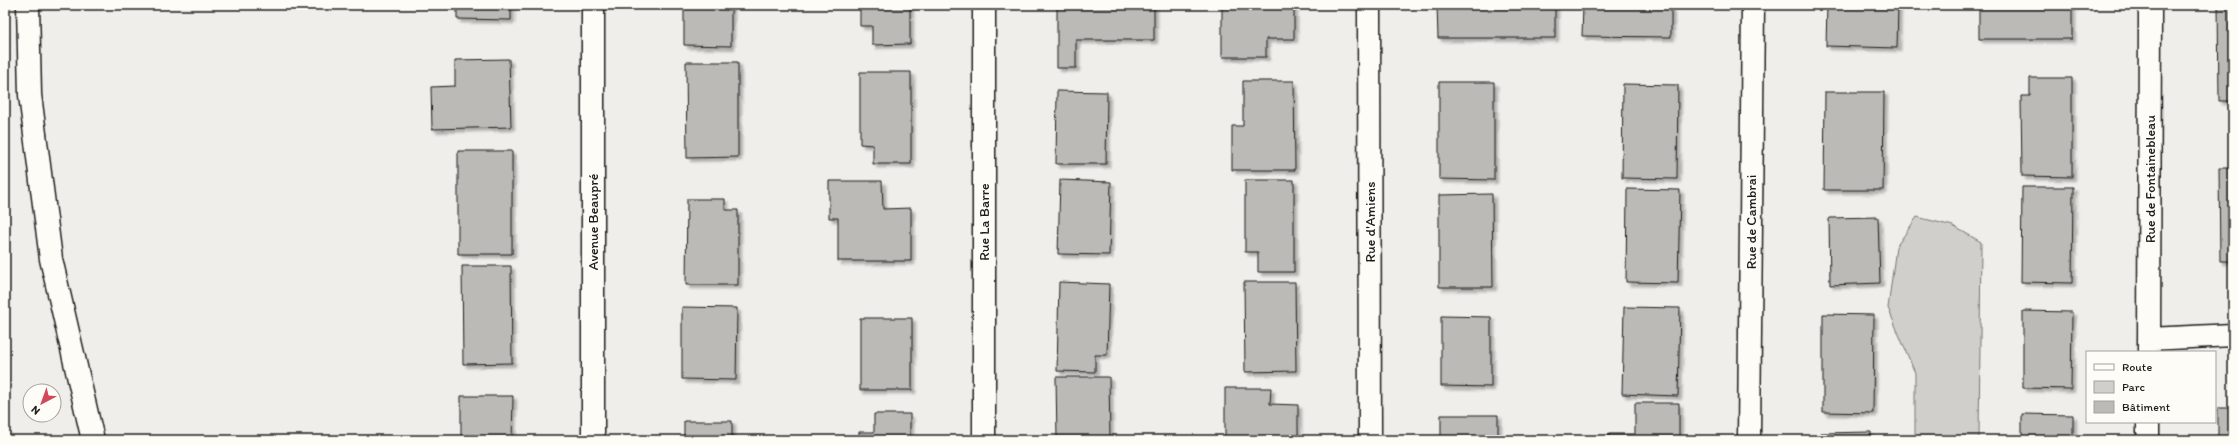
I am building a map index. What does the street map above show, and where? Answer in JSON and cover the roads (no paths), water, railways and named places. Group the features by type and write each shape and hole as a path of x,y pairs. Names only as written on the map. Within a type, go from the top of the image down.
{"main road":[{"path":"28,5 30,95 51,259 93,440"},
{"name":"Avenue Beaupré","path":"593,5 593,440"},
{"name":"Rue La Barre","path":"984,5 984,440"},
{"name":"Rue d'Amiens","path":"1369,5 1370,440"},
{"name":"Rue de Cambrai","path":"1749,440 1753,5"},
{"name":"Rue de Fontainebleau","path":"2149,346 2150,5"},
{"path":"2149,346 2233,335"},
{"path":"2148,423 2148,440"}]}
